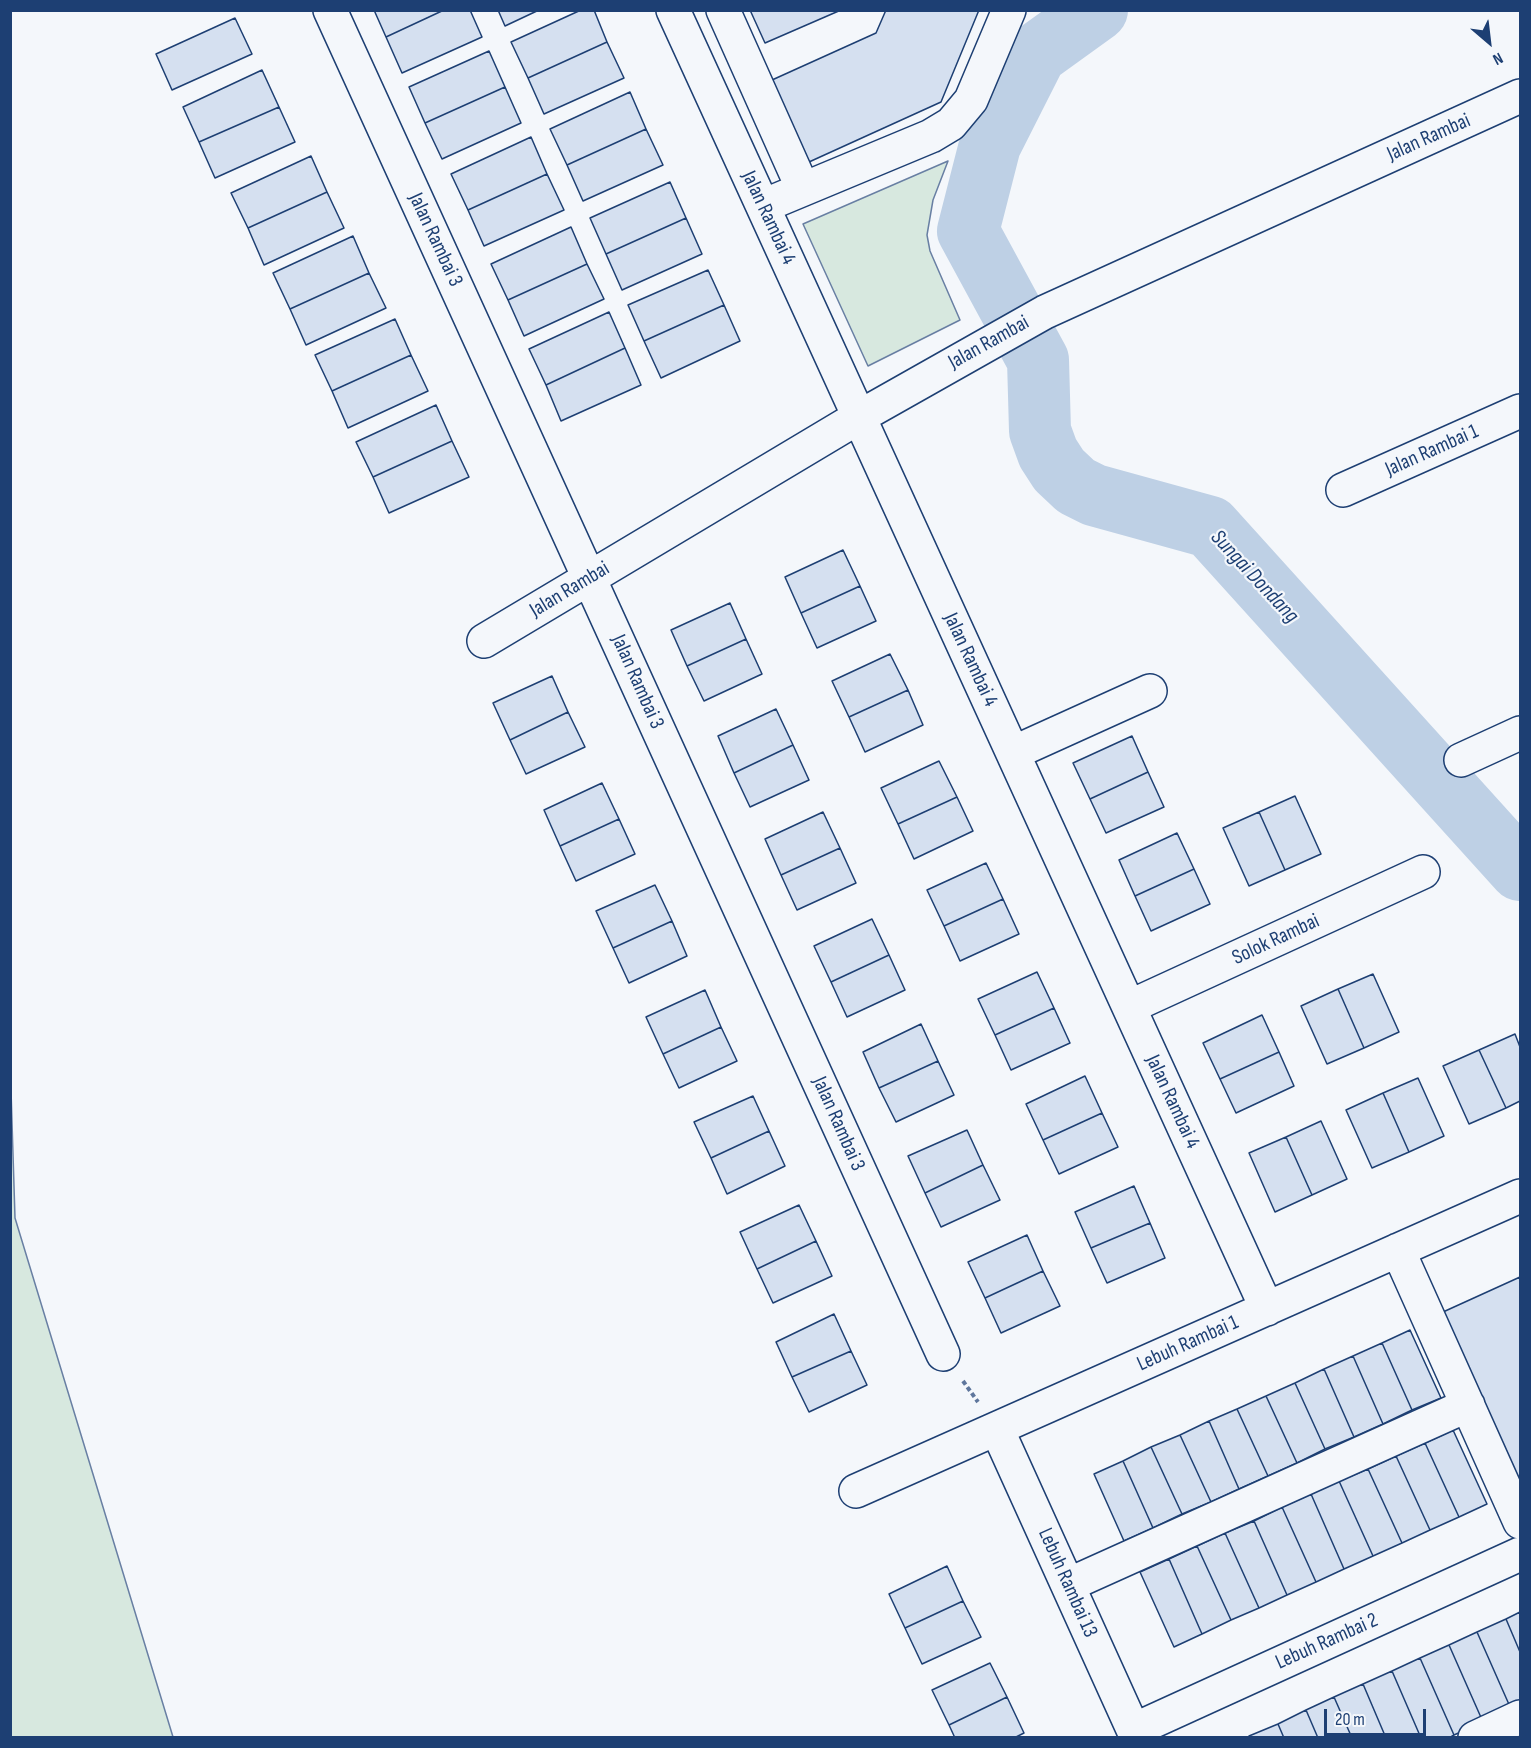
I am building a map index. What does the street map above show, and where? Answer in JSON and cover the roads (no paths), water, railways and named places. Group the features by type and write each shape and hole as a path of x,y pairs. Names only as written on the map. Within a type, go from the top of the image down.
{"street":[{"name":"Jalan Rambai 3","path":"330,10 943,1354"},
{"name":"Jalan Rambai 4","path":"673,10 1267,1309"},
{"path":"723,10 802,189"},
{"path":"763,206 931,136 951,124 971,100 1009,10"},
{"name":"Jalan Rambai","path":"484,641 859,417 1045,312 1521,96"},
{"name":"Jalan Rambai 1","path":"1343,490 1521,411"},
{"path":"1013,753 1150,691"},
{"path":"1461,759 1521,733"},
{"name":"Solok Rambai","path":"1129,1007 1423,872"},
{"name":"Lebuh Rambai 1","path":"856,1491 1521,1196"},
{"path":"1398,1250 1521,1522"},
{"path":"1068,1585 1468,1405"},
{"name":"Lebuh Rambai 13","path":"997,1429 1135,1734"},
{"name":"Lebuh Rambai 2","path":"1135,1734 1521,1554"},
{"path":"1475,1737 1521,1716"}],"waterway":[{"name":"Sungai Dondang","path":"1097,10 1036,54 990,145 968,231 1038,360 1040,431 1048,453 1059,470 1076,486 1094,495 1210,527 1520,870"}]}
